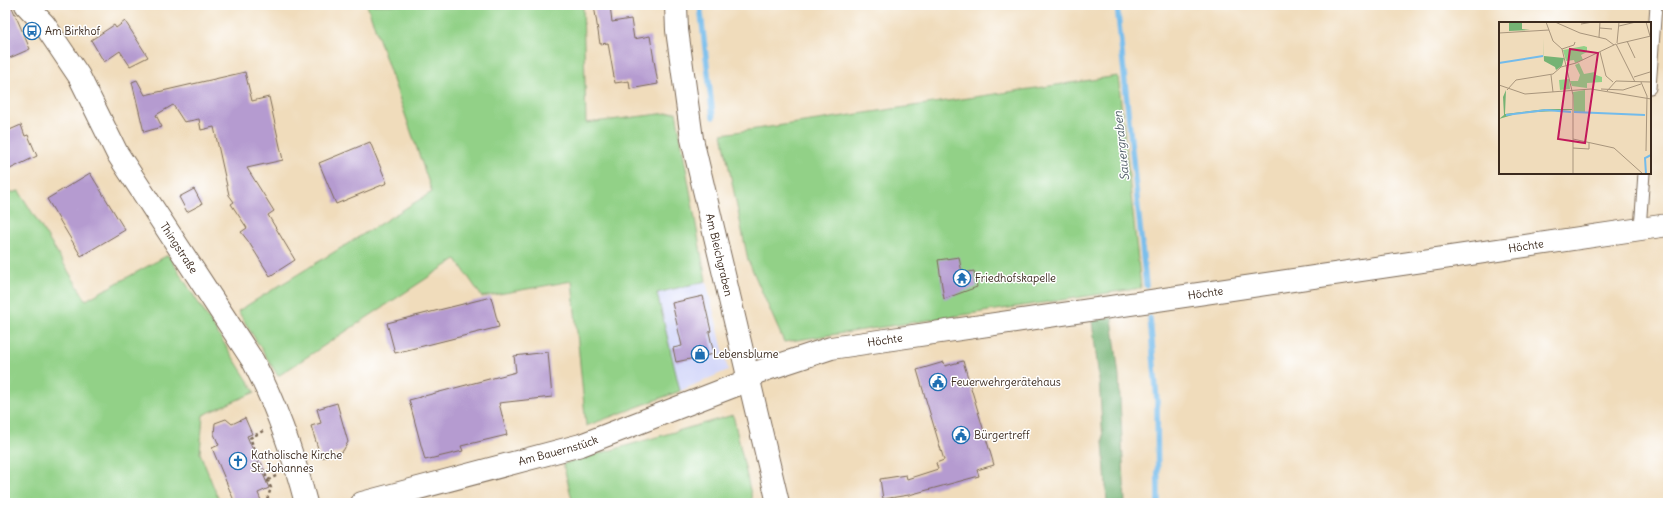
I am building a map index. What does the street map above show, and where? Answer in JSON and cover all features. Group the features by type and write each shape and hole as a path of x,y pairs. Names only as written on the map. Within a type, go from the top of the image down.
{"street":[{"name":"Thingstraße","path":"26,5 44,24 79,76 117,153 253,361 269,391 282,424 306,503"},
{"name":"Am Bleichgraben","path":"676,5 676,30 692,139 778,503"},
{"name":"Höchte","path":"748,378 758,372 831,348 1668,225"},
{"name":"Am Bauernstück","path":"362,503 581,445 739,384 748,378"}],"lane":[{"path":"1651,74 1656,5"},
{"path":"1640,229 1644,174"}],"path":[{"path":"266,503 271,488 250,438 282,424"}],"shaded area":[{"path":"706,281 728,370 680,391 657,293"}],"green space":[{"path":"367,5 583,5 586,123 676,112 706,281 657,293 680,391 586,426 572,281 482,297 456,259 278,376 238,311 432,192"},
{"path":"1118,76 1141,288 784,342 748,260 722,134"},
{"path":"19,191 86,300 168,255 255,392 203,415 200,453 220,503 5,503 5,194"},
{"path":"1112,317 1119,377 1125,503 1107,503 1099,379 1092,321"},
{"path":"733,415 753,503 573,503 563,464"}],"building":[{"path":"5,5 11,5 30,49 5,60"},
{"path":"594,5 610,5 612,22 631,19 634,39 650,36 658,84 630,89 629,81 615,83 608,43 600,44"},
{"path":"125,21 148,57 130,66 120,51 104,62 91,40 114,25 116,28"},
{"path":"245,72 252,101 269,97 283,160 247,168 274,211 268,215 295,260 270,276 241,232 247,228 231,204 234,202 229,195 214,127 201,130 199,119 184,122 173,105 156,115 162,127 144,132 132,82 137,80 145,95"},
{"path":"21,125 25,136 28,135 37,156 10,169 5,157 5,132"},
{"path":"370,142 387,183 336,204 319,163"},
{"path":"90,173 125,230 81,256 47,199"},
{"path":"194,189 202,204 187,212 179,197"},
{"name":"Friedhofskapelle","path":"959,257 962,273 974,271 977,287 944,299 938,260"},
{"path":"703,296 711,331 709,332 714,354 676,362 673,348 682,346 672,303"},
{"path":"491,297 499,327 395,353 387,323"},
{"path":"548,352 552,397 499,403 507,435 461,446 463,451 425,460 409,400 516,372 514,356"},
{"name":"Bürgertreff","path":"963,361 994,465 977,470 979,476 909,495 883,499 880,479 906,475 907,479 938,469 936,463 944,460 917,370 944,362 945,366"},
{"path":"337,403 348,442 343,451 321,458 311,426 321,423 317,409"},
{"name":"Katholische Kirche St. Johannes","path":"245,418 252,434 247,436 269,488 258,493 262,503 235,503 212,448 219,445 214,434 215,423 226,419 232,424"}],"waterway":[{"path":"700,5 713,117"},
{"name":"Sauergraben","path":"1117,5 1146,285"},
{"name":"Sauergraben","path":"1150,318 1157,401 1158,503"}],"place":[{"name":"Am Birkhof","path":"32,31"},
{"name":"Friedhofskapelle","path":"962,278"},
{"name":"Lebensblume","path":"700,354"},
{"name":"Feuerwehrgerätehaus","path":"938,382"},
{"name":"Bürgertreff","path":"961,435"},
{"name":"Katholische Kirche St. Johannes","path":"238,461"}]}
